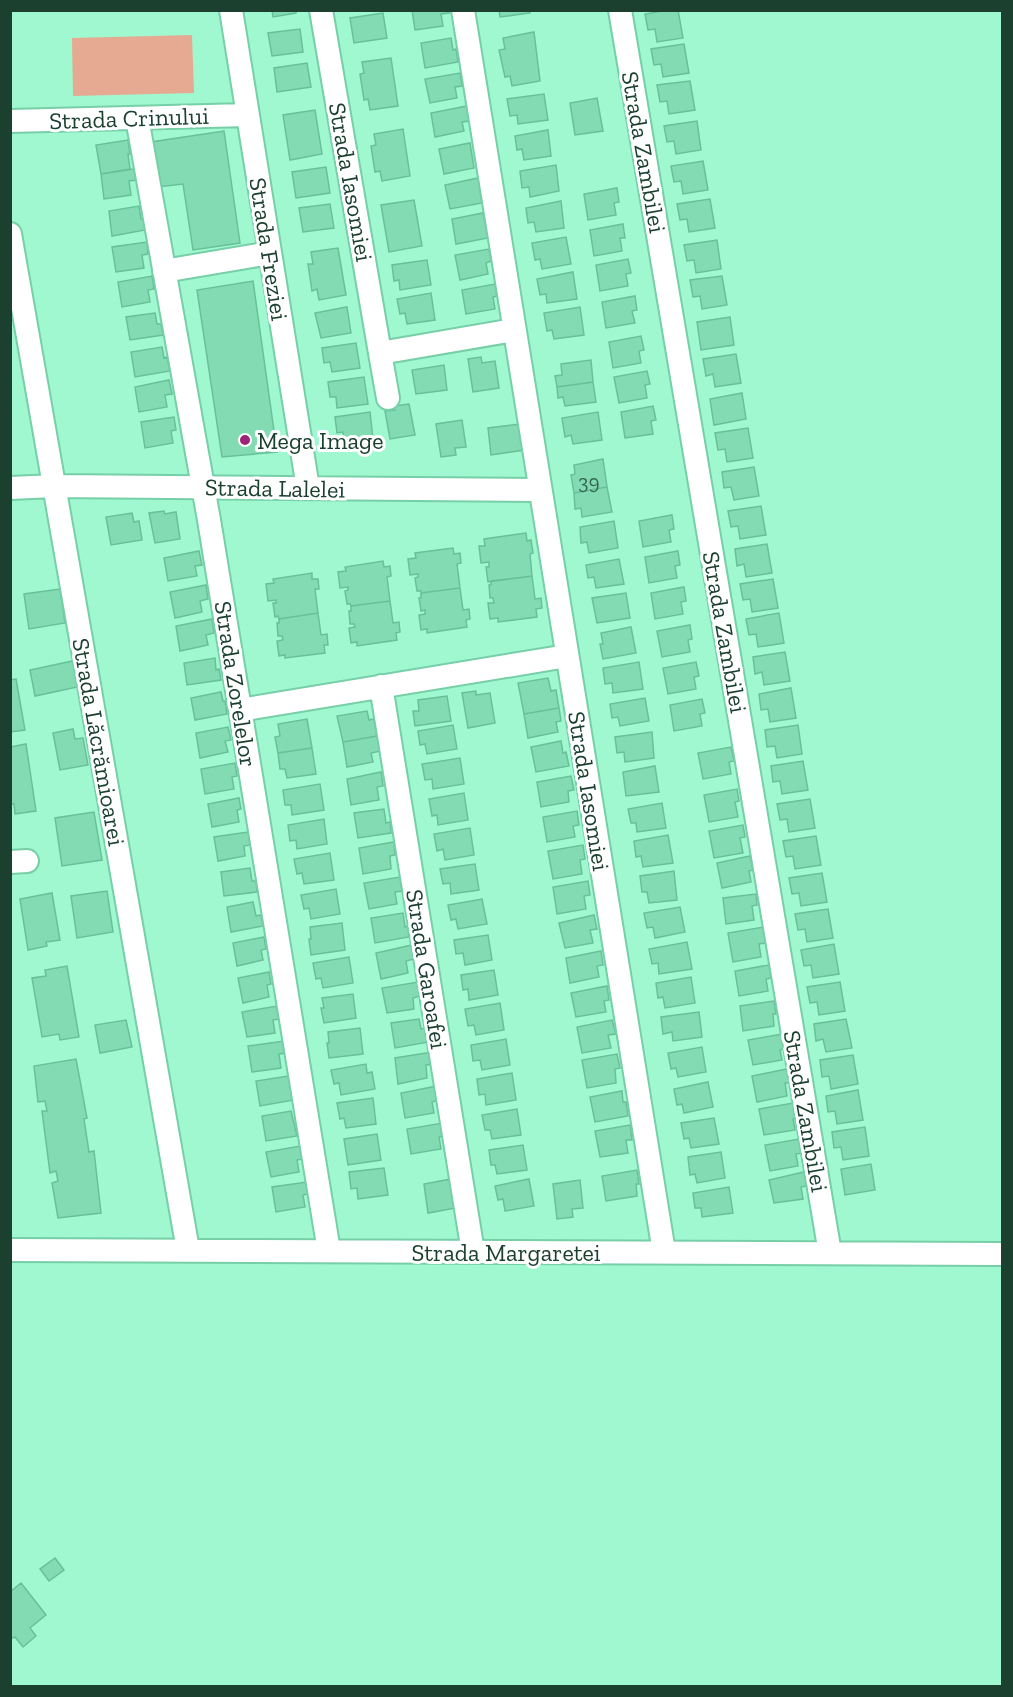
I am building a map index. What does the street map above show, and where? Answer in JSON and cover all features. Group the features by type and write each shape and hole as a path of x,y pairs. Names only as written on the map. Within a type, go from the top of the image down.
{"street":[{"name":"Strada Freziei","path":"231,10 308,488"},
{"name":"Strada Iasomiei","path":"321,10 388,398"},
{"name":"Strada Iasomiei","path":"463,10 664,1252"},
{"name":"Strada Zambilei","path":"620,10 830,1253"},
{"name":"Strada Crinului","path":"10,121 248,115"},
{"name":"Strada Zorelelor","path":"137,118 203,487 329,1251"},
{"name":"Strada Lăcrămioarei","path":"10,234 188,1250"},
{"path":"164,271 270,253"},
{"path":"380,353 514,330"},
{"name":"Strada Lalelei","path":"10,488 55,486 540,490"},
{"path":"240,710 567,656"},
{"name":"Strada Garoafei","path":"381,686 473,1251"},
{"name":"Strada Margaretei","path":"10,1250 1002,1254"}],"shaded area":[{"path":"192,35 194,93 73,96 72,38"}],"building":[{"path":"272,10 296,10 296,13 273,17"},
{"path":"412,10 448,10 449,13 441,14 443,26 415,30"},
{"path":"499,10 529,10 530,13 500,17"},
{"path":"678,10 683,38 657,42 655,29 648,30 645,14"},
{"path":"383,13 387,38 354,43 350,18"},
{"path":"300,29 303,52 272,56 268,33"},
{"path":"534,32 540,81 512,86 510,76 505,77 499,50 505,49 503,38"},
{"path":"451,38 458,62 425,68 421,43"},
{"path":"684,44 689,73 663,77 661,64 654,65 651,49"},
{"path":"391,58 398,106 370,110 368,99 364,100 360,74 364,73 362,62"},
{"path":"307,63 311,87 277,92 274,68"},
{"path":"460,73 462,86 455,87 457,98 430,103 425,79"},
{"path":"690,81 695,110 669,114 667,101 660,102 657,85"},
{"path":"544,94 548,120 518,124 517,115 510,116 507,99"},
{"path":"597,98 603,131 575,135 570,103"},
{"path":"467,106 469,121 462,122 464,131 435,137 431,113"},
{"path":"315,110 322,154 290,160 283,115"},
{"path":"697,121 701,150 676,154 674,141 667,142 664,126"},
{"path":"403,129 410,176 382,181 380,171 375,172 371,146 376,145 374,134"},
{"path":"548,130 551,156 524,160 522,149 517,150 515,136"},
{"path":"224,131 240,243 193,250 183,184 157,187 151,142"},
{"path":"128,140 130,169 101,174 96,145"},
{"path":"470,143 474,168 444,174 439,149"},
{"path":"703,161 708,190 683,194 681,181 674,182 671,166"},
{"path":"556,165 559,191 530,197 529,187 522,188 520,171"},
{"path":"326,167 330,193 296,198 292,172"},
{"path":"134,169 136,180 129,181 131,195 104,199 101,174"},
{"path":"478,178 482,203 450,209 445,185"},
{"path":"617,188 619,202 614,203 616,215 588,220 584,194"},
{"path":"710,199 715,228 689,232 687,219 680,220 677,204"},
{"path":"414,200 422,246 389,252 381,205"},
{"path":"561,201 564,228 536,232 534,222 528,223 526,208"},
{"path":"330,204 334,228 303,232 299,208"},
{"path":"139,206 145,230 112,236 109,211"},
{"path":"483,213 488,238 456,244 452,219"},
{"path":"623,224 625,238 620,238 622,251 594,256 590,230"},
{"path":"566,237 571,264 542,269 540,259 535,260 532,243"},
{"path":"717,240 721,269 696,273 694,260 687,261 684,245"},
{"path":"147,242 148,254 142,255 144,268 116,272 112,247"},
{"path":"338,248 346,295 319,300 317,289 312,291 308,264 313,264 311,252"},
{"path":"489,249 491,261 486,263 488,274 460,280 455,255"},
{"path":"628,259 631,273 626,274 628,286 600,291 596,265"},
{"path":"427,260 431,285 400,290 399,280 394,281 392,265"},
{"path":"573,272 577,299 547,303 546,294 540,295 537,279"},
{"path":"152,276 154,289 148,290 150,302 122,307 118,282"},
{"path":"722,276 727,305 702,309 700,296 693,297 690,280"},
{"path":"253,281 277,452 222,457 197,290"},
{"path":"495,284 497,296 493,297 495,309 466,314 462,290"},
{"path":"431,293 435,320 407,324 405,313 400,314 397,299"},
{"path":"635,296 637,310 632,311 635,323 606,328 602,302"},
{"path":"347,307 351,333 321,338 315,313"},
{"path":"580,307 584,335 554,339 552,330 547,331 544,313"},
{"path":"155,313 157,324 161,324 163,335 130,340 126,317"},
{"path":"730,317 734,345 701,350 697,322"},
{"path":"641,336 644,350 639,351 641,363 613,368 609,342"},
{"path":"356,343 360,368 332,372 330,362 324,363 322,348"},
{"path":"162,347 170,371 135,377 131,352"},
{"path":"736,354 741,383 715,387 713,374 706,376 703,359"},
{"path":"481,357 482,363 495,361 499,388 473,392 468,359"},
{"path":"591,360 593,382 557,387 555,376 562,375 561,364"},
{"path":"444,365 447,390 416,394 412,370"},
{"path":"647,371 650,384 645,385 647,398 619,403 614,377"},
{"path":"364,377 368,404 337,408 336,397 330,397 328,382"},
{"path":"169,380 172,394 165,395 167,407 139,412 135,387"},
{"path":"593,382 596,402 565,406 563,397 558,398 557,387"},
{"path":"742,393 746,419 714,425 710,399"},
{"path":"409,404 415,435 390,439 385,411 395,410 394,406"},
{"path":"653,406 656,420 651,421 653,434 625,438 621,412"},
{"path":"370,412 373,439 344,443 343,432 337,433 335,417"},
{"path":"598,412 602,440 573,444 571,435 565,437 562,418"},
{"path":"174,417 176,430 171,431 173,443 145,448 141,422"},
{"path":"462,420 466,447 455,448 456,455 441,457 436,424"},
{"path":"520,424 524,450 491,455 488,428"},
{"path":"748,428 753,458 727,462 725,449 718,450 715,433"},
{"path":"603,459 607,487 574,493 571,475 575,474 574,465"},
{"path":"754,467 759,496 734,500 731,487 724,488 722,472"},
{"path":"607,487 612,512 582,517 581,508 575,509 574,493"},
{"path":"761,506 766,535 740,539 738,526 731,527 728,511"},
{"path":"164,511 165,514 176,512 180,539 155,543 149,513"},
{"path":"132,513 134,522 139,521 142,540 111,545 106,517"},
{"path":"672,515 674,529 669,530 671,542 643,547 639,521"},
{"path":"614,521 618,548 589,553 587,542 581,543 580,527"},
{"path":"526,533 527,541 531,540 533,553 530,554 532,576 488,582 486,567 489,567 489,562 481,563 479,546 485,546 484,539"},
{"path":"767,544 772,573 746,577 744,564 737,566 735,549"},
{"path":"453,548 454,554 460,553 461,563 457,564 460,588 421,593 417,591 415,578 418,574 410,575 408,559 416,558 415,553"},
{"path":"199,551 202,565 195,566 197,576 168,581 164,558"},
{"path":"678,551 680,565 675,566 677,578 649,583 645,557"},
{"path":"619,559 624,584 596,588 594,577 588,578 586,565"},
{"path":"383,561 384,567 390,566 391,576 387,577 390,601 351,606 347,604 345,591 348,587 340,588 338,572 346,571 345,567"},
{"path":"312,573 312,579 318,579 319,589 315,589 318,613 279,619 278,616 275,617 273,603 276,603 276,600 268,601 266,584 274,583 273,579"},
{"path":"532,576 535,599 541,598 542,608 536,609 537,617 498,622 498,618 490,619 488,603 494,603 493,598 490,598 491,581"},
{"path":"773,579 778,608 752,612 750,599 743,600 740,584"},
{"path":"206,585 208,599 200,601 202,612 175,618 170,592"},
{"path":"684,587 686,601 681,602 683,614 655,619 651,593"},
{"path":"460,588 463,610 469,609 470,619 466,620 467,627 427,633 427,629 421,630 419,615 425,614 425,610 421,611 419,598 421,598 421,593"},
{"path":"60,589 65,623 29,629 24,594"},
{"path":"626,593 630,618 597,623 592,598"},
{"path":"390,601 393,623 399,622 400,632 396,633 397,640 357,646 357,642 351,643 349,628 355,627 354,624 350,624 351,606"},
{"path":"318,613 321,635 327,634 328,645 324,645 325,653 285,658 285,655 279,656 277,641 283,640 282,636 278,636 279,619"},
{"path":"779,613 784,643 758,647 756,634 749,635 746,619"},
{"path":"212,619 214,633 206,635 208,645 180,651 176,626"},
{"path":"690,625 692,639 688,640 690,652 662,657 657,631"},
{"path":"631,627 636,653 603,659 600,644 603,644 601,633"},
{"path":"785,652 790,681 764,685 762,672 755,674 753,657"},
{"path":"215,658 216,670 219,669 221,680 187,685 184,663"},
{"path":"77,660 82,686 35,696 30,670"},
{"path":"639,662 643,689 613,693 612,683 605,684 603,668"},
{"path":"696,662 699,676 694,677 696,689 668,694 663,668"},
{"path":"548,678 551,691 556,690 559,708 524,714 518,683"},
{"path":"16,679 25,730 10,732 10,680"},
{"path":"791,688 796,718 770,722 768,709 761,710 759,694"},
{"path":"476,691 476,695 490,693 495,723 468,728 462,693"},
{"path":"221,692 227,714 195,720 191,698"},
{"path":"447,696 451,721 415,726 413,711 419,711 418,700"},
{"path":"645,698 649,721 620,726 618,717 612,718 610,704"},
{"path":"702,699 705,713 700,714 702,726 674,731 670,705"},
{"path":"559,708 561,721 556,722 558,732 528,738 524,714"},
{"path":"367,711 369,720 374,719 377,736 343,742 337,716"},
{"path":"307,719 312,748 278,753 275,737 280,736 278,724"},
{"path":"453,725 457,749 427,754 425,744 420,745 418,731"},
{"path":"798,725 802,754 777,758 775,746 767,747 765,730"},
{"path":"228,727 231,740 225,741 228,752 200,758 196,733"},
{"path":"73,729 75,739 83,738 88,765 60,770 53,733"},
{"path":"652,732 654,758 625,762 624,752 617,753 615,737"},
{"path":"377,736 381,751 371,753 373,762 347,767 343,742"},
{"path":"561,741 569,766 536,772 531,747"},
{"path":"26,744 36,811 15,814 14,804 10,804 10,747"},
{"path":"731,747 734,761 729,762 731,774 703,779 698,753"},
{"path":"312,748 316,774 287,778 285,769 280,769 278,753"},
{"path":"460,758 464,784 433,789 432,779 425,780 422,764"},
{"path":"803,761 808,790 782,794 780,781 773,782 771,766"},
{"path":"235,763 237,776 232,777 234,789 205,794 201,769"},
{"path":"655,766 659,792 626,796 623,772"},
{"path":"381,772 383,786 377,787 379,800 351,805 347,779"},
{"path":"571,776 574,790 568,791 569,802 541,807 537,782"},
{"path":"320,784 324,810 292,815 291,805 285,805 283,790"},
{"path":"737,789 739,801 735,802 738,817 709,822 704,795"},
{"path":"464,793 468,820 438,825 437,815 432,816 429,799"},
{"path":"239,798 241,809 237,810 239,822 212,827 208,804"},
{"path":"810,799 815,828 789,832 787,819 780,820 777,804"},
{"path":"662,803 666,828 637,832 636,823 631,823 628,809"},
{"path":"384,809 386,823 390,822 391,833 358,838 354,813"},
{"path":"577,811 579,825 573,826 575,837 547,842 543,817"},
{"path":"94,812 102,860 62,866 55,818"},
{"path":"324,819 327,844 297,849 296,840 290,841 288,825"},
{"path":"743,825 745,837 740,838 743,853 714,858 709,831"},
{"path":"470,828 474,855 445,860 443,849 437,851 434,834"},
{"path":"248,832 250,845 244,846 245,856 218,861 214,837"},
{"path":"668,835 673,863 643,867 641,856 636,857 634,841"},
{"path":"816,836 821,865 795,869 793,856 786,857 783,841"},
{"path":"394,842 395,855 390,856 391,869 363,874 359,848"},
{"path":"583,845 585,859 580,860 582,874 553,879 548,851"},
{"path":"330,853 334,880 304,884 302,873 297,874 294,859"},
{"path":"750,856 753,870 749,871 751,882 722,888 717,863"},
{"path":"475,864 479,890 451,894 450,883 443,884 440,869"},
{"path":"250,868 252,881 256,881 257,892 224,896 221,872"},
{"path":"674,871 677,900 649,903 647,892 642,892 640,876"},
{"path":"822,873 827,902 801,906 799,893 792,894 789,878"},
{"path":"400,877 402,891 395,892 397,904 369,909 364,883"},
{"path":"588,881 590,895 584,896 586,909 557,914 553,887"},
{"path":"336,889 340,914 311,919 309,908 304,909 301,895"},
{"path":"107,891 113,932 77,938 71,896"},
{"path":"52,893 60,940 46,942 47,946 28,950 20,899"},
{"path":"756,894 757,905 752,906 754,920 726,924 723,898"},
{"path":"482,899 487,924 458,929 456,919 451,920 448,905"},
{"path":"253,902 256,916 261,915 263,926 231,932 227,907"},
{"path":"680,907 685,932 655,938 653,927 647,928 644,913"},
{"path":"828,909 833,938 807,942 805,929 798,930 795,914"},
{"path":"403,913 409,937 375,943 371,918"},
{"path":"594,915 597,929 590,930 593,943 565,948 559,923"},
{"path":"342,923 345,950 311,955 310,927"},
{"path":"764,927 766,943 759,944 761,957 733,962 728,933"},
{"path":"488,935 492,960 465,965 463,953 456,954 454,940"},
{"path":"264,937 266,949 261,950 263,960 237,966 233,943"},
{"path":"687,942 692,969 659,974 658,963 652,964 649,949"},
{"path":"834,944 839,974 813,978 811,965 804,966 801,950"},
{"path":"412,945 414,959 406,961 408,973 381,979 376,953"},
{"path":"601,951 603,965 597,966 599,977 570,983 566,958"},
{"path":"349,957 353,983 323,988 321,978 316,979 313,963"},
{"path":"769,965 771,978 766,979 768,991 739,996 735,971"},
{"path":"67,966 79,1037 60,1040 59,1034 42,1037 32,978 46,976 45,970"},
{"path":"494,970 498,995 469,1000 468,989 463,990 461,975"},
{"path":"269,972 271,984 267,985 269,997 243,1003 238,978"},
{"path":"691,977 695,1003 665,1008 663,997 658,998 656,983"},
{"path":"418,982 420,996 413,998 414,1009 387,1013 382,988"},
{"path":"840,982 845,1011 819,1015 817,1002 810,1003 807,987"},
{"path":"607,986 609,1000 604,1001 606,1012 576,1017 571,993"},
{"path":"353,994 356,1018 324,1023 322,998"},
{"path":"774,1001 776,1014 773,1014 774,1026 743,1031 740,1006"},
{"path":"500,1003 504,1030 476,1035 474,1025 468,1026 465,1009"},
{"path":"277,1006 279,1019 273,1020 275,1033 247,1037 242,1012"},
{"path":"699,1012 702,1037 673,1041 672,1032 663,1034 661,1017"},
{"path":"419,1019 421,1029 427,1028 429,1042 395,1048 391,1023"},
{"path":"846,1019 852,1048 826,1052 823,1039 816,1041 814,1024"},
{"path":"126,1020 132,1047 100,1053 95,1025"},
{"path":"612,1020 616,1034 608,1035 611,1048 582,1053 577,1027"},
{"path":"360,1028 363,1054 329,1058 328,1032"},
{"path":"782,1034 784,1049 780,1050 782,1060 753,1065 748,1040"},
{"path":"506,1039 510,1065 482,1070 480,1060 473,1061 471,1045"},
{"path":"284,1041 286,1053 279,1054 281,1068 252,1072 248,1046"},
{"path":"702,1047 706,1072 678,1077 676,1068 671,1069 668,1053"},
{"path":"432,1052 434,1064 426,1065 427,1078 398,1084 395,1058"},
{"path":"617,1054 620,1068 615,1069 616,1083 587,1088 582,1060"},
{"path":"853,1055 858,1084 831,1089 829,1076 822,1077 820,1060"},
{"path":"76,1059 87,1118 84,1119 89,1152 94,1151 101,1213 58,1218 52,1183 58,1181 56,1171 50,1173 42,1111 47,1111 45,1101 38,1102 34,1066"},
{"path":"366,1064 367,1073 372,1072 375,1089 341,1095 339,1083 334,1084 331,1070"},
{"path":"787,1069 789,1083 785,1083 787,1096 757,1102 752,1076"},
{"path":"512,1073 516,1100 486,1105 485,1094 479,1095 477,1079"},
{"path":"288,1076 294,1100 260,1106 256,1081"},
{"path":"708,1082 713,1107 684,1113 682,1104 677,1105 674,1089"},
{"path":"437,1086 439,1100 432,1102 434,1113 405,1118 401,1093"},
{"path":"858,1090 863,1120 837,1124 835,1111 828,1112 826,1096"},
{"path":"622,1091 628,1116 595,1122 590,1097"},
{"path":"373,1098 376,1124 346,1128 344,1118 340,1119 337,1103"},
{"path":"793,1103 795,1130 764,1135 759,1109"},
{"path":"517,1109 521,1135 492,1139 490,1130 485,1130 482,1115"},
{"path":"291,1111 297,1136 266,1141 262,1116"},
{"path":"714,1118 719,1144 691,1148 689,1138 684,1139 681,1123"},
{"path":"443,1123 445,1136 439,1137 441,1149 411,1154 407,1129"},
{"path":"630,1125 632,1140 626,1140 628,1153 600,1157 595,1131"},
{"path":"865,1127 869,1156 843,1160 841,1147 834,1148 832,1132"},
{"path":"377,1134 381,1160 348,1165 344,1139"},
{"path":"799,1139 802,1153 796,1154 798,1166 770,1171 765,1145"},
{"path":"523,1145 527,1170 497,1174 495,1165 491,1165 489,1150"},
{"path":"300,1146 303,1159 297,1160 299,1172 271,1177 266,1152"},
{"path":"721,1152 725,1178 697,1183 695,1174 690,1175 688,1157"},
{"path":"871,1164 875,1190 845,1195 841,1169"},
{"path":"384,1168 388,1195 358,1199 357,1188 351,1189 349,1172"},
{"path":"637,1170 639,1184 636,1184 637,1196 606,1201 602,1176"},
{"path":"804,1172 807,1186 801,1187 803,1199 774,1203 769,1180"},
{"path":"451,1179 456,1208 428,1213 424,1184"},
{"path":"529,1179 534,1206 505,1211 503,1199 498,1200 495,1186"},
{"path":"580,1180 583,1208 572,1209 573,1217 557,1219 553,1184"},
{"path":"307,1182 308,1194 303,1195 305,1207 276,1212 272,1187"},
{"path":"729,1187 733,1213 702,1217 701,1208 695,1208 693,1193"},
{"path":"55,1558 64,1570 49,1581 40,1569"},
{"path":"21,1583 46,1615 30,1628 36,1636 23,1647 15,1637 10,1639 10,1592"}],"place":[{"name":"Mega Image","path":"245,440"}]}
